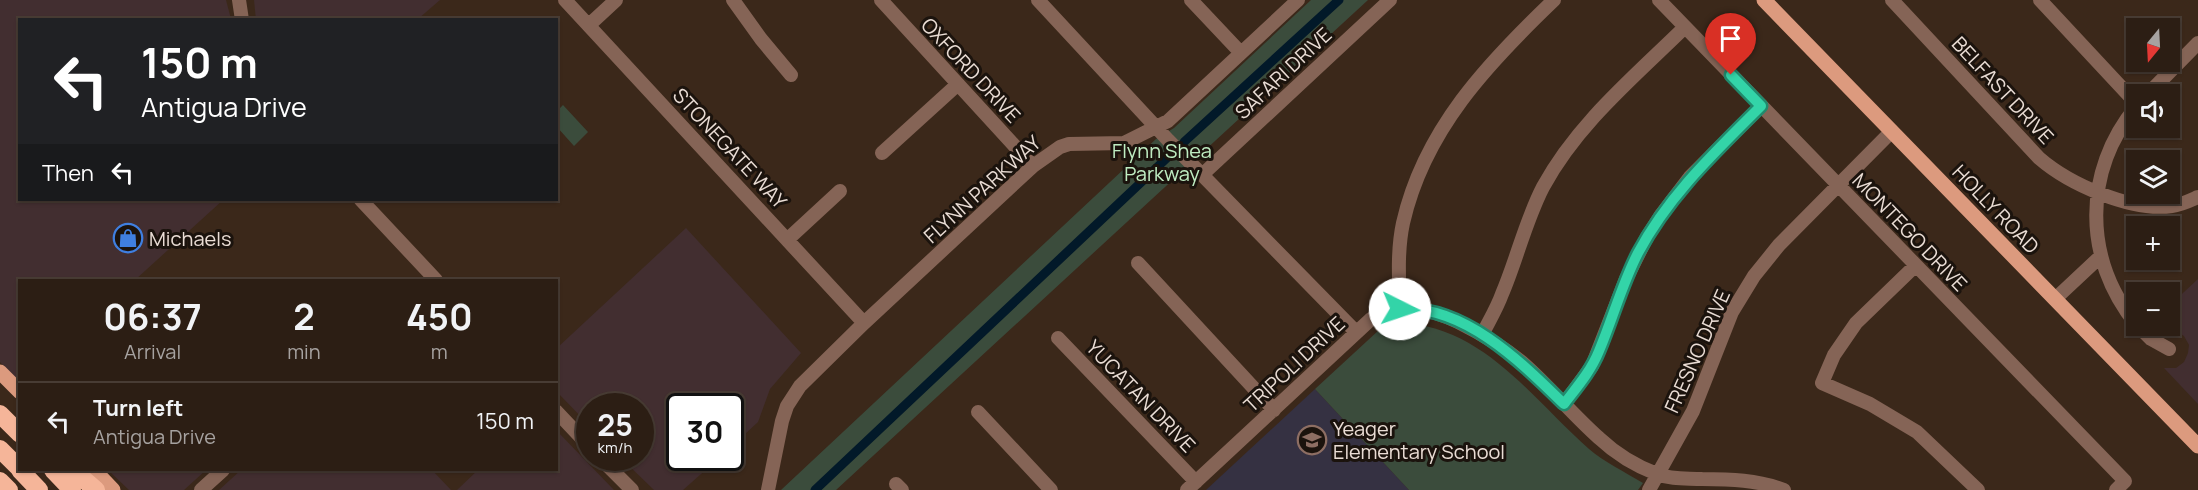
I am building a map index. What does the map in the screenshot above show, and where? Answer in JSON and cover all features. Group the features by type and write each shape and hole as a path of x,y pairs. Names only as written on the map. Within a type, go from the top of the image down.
{"highway":[{"path":"0,412 18,420"},
{"path":"0,412 18,432"},
{"path":"0,449 18,467"},
{"path":"22,471 39,490"},
{"path":"54,471 72,490"},
{"path":"75,471 96,490"},
{"path":"0,481 9,490"}],"main road":[{"name":"HOLLY ROAD","path":"1764,0 2198,446"},
{"path":"0,372 18,390"},
{"path":"95,471 113,490"}],"street":[{"path":"239,0 242,18"},
{"name":"STONEGATE WAY","path":"566,0 864,323"},
{"path":"589,25 616,0"},
{"path":"733,0 791,75"},
{"name":"OXFORD DRIVE","path":"881,0 1033,166"},
{"path":"1038,0 1156,127 1356,332"},
{"path":"1191,0 1241,53"},
{"name":"FLYNN PARKWAY","path":"768,490 782,421 791,398 800,386 820,364 1033,166 1060,147 1069,144 1124,143 1168,121 1298,0"},
{"name":"SAFARI DRIVE","path":"1203,174 1390,0"},
{"path":"1400,309 1399,258 1403,224 1409,201 1428,153 1441,129 1472,84 1554,0"},
{"name":"MONTEGO DRIVE","path":"1659,0 2125,482 2116,490"},
{"name":"BELFAST DRIVE","path":"1892,0 2039,158 2055,172 2097,192 2141,206 2172,207 2198,197"},
{"path":"2040,0 2126,94"},
{"path":"1482,335 1503,294 1525,227 1552,172 1575,138 1595,115 1685,27"},
{"path":"2158,84 2198,43"},
{"path":"882,153 958,84"},
{"path":"1564,404 1592,366 1626,279 1661,215 1690,177 1761,106"},
{"path":"2126,119 2108,153 2097,192 2097,224 2101,256 2117,297 2126,310"},
{"name":"FRESNO DRIVE","path":"1649,490 1693,411 1732,312 1754,276 1779,245 1892,132"},
{"path":"788,239 840,191"},
{"path":"362,201 432,279"},
{"path":"2055,299 2101,256"},
{"path":"1138,263 1274,410"},
{"path":"1915,266 1856,323 1834,355 1822,383 1870,404 1917,432 1978,490"},
{"name":"TRIPOLI DRIVE","path":"1191,486 1371,319 1400,309 1414,308 1429,310 1449,318 1504,348 1525,365 1612,449 1658,475 1676,479 1732,479 1756,486 1784,490"},
{"path":"2148,336 2169,349"},
{"name":"YUCATAN DRIVE","path":"1058,338 1191,486"},
{"path":"978,412 1051,490"},
{"path":"558,413 576,432"},
{"path":"201,490 222,471"},
{"path":"613,471 632,490"}],"shaded area":[{"path":"0,0 226,0 231,18 18,18 18,201 222,201 136,279 18,279 18,382 0,362"},
{"path":"254,0 440,0 419,18 256,18"},
{"path":"686,228 801,353 770,389 758,422 744,435 744,393 666,393 666,471 704,471 683,490 654,490 634,471 654,471 654,393 576,393 576,412 558,393 558,347"},
{"path":"2198,279 2198,404 2164,368 2176,368 2184,362 2188,353 2189,345 2180,333 2180,296"},
{"name":"Yeager Elementary School","path":"1315,389 1409,490 1206,490"},
{"path":"558,432 576,451 576,471 596,471 614,490 457,490 477,471 558,471"},
{"path":"109,471 205,471 184,490 129,490"},
{"path":"240,471 433,471 451,490 219,490"}],"green space":[{"name":"Flynn Shea Parkway","path":"1311,0 1368,0 836,490 781,490 1156,139 1174,128"},
{"path":"563,105 588,132 574,146 558,128 558,110"},
{"path":"1399,323 1429,327 1456,336 1481,351 1504,368 1589,449 1643,483 1638,490 1409,490 1315,389 1379,330"}],"waterway":[{"path":"1184,142 1339,0"},
{"path":"815,490 1169,156"}],"place":[{"name":"Michaels","path":"128,238"},
{"name":"Yeager Elementary School","path":"1312,440"}],"route":[{"path":"1400,309 1429,310 1482,335 1504,348 1525,365 1564,404 1592,366 1626,279 1637,255 1661,215 1690,177 1761,106 1731,75"}]}
